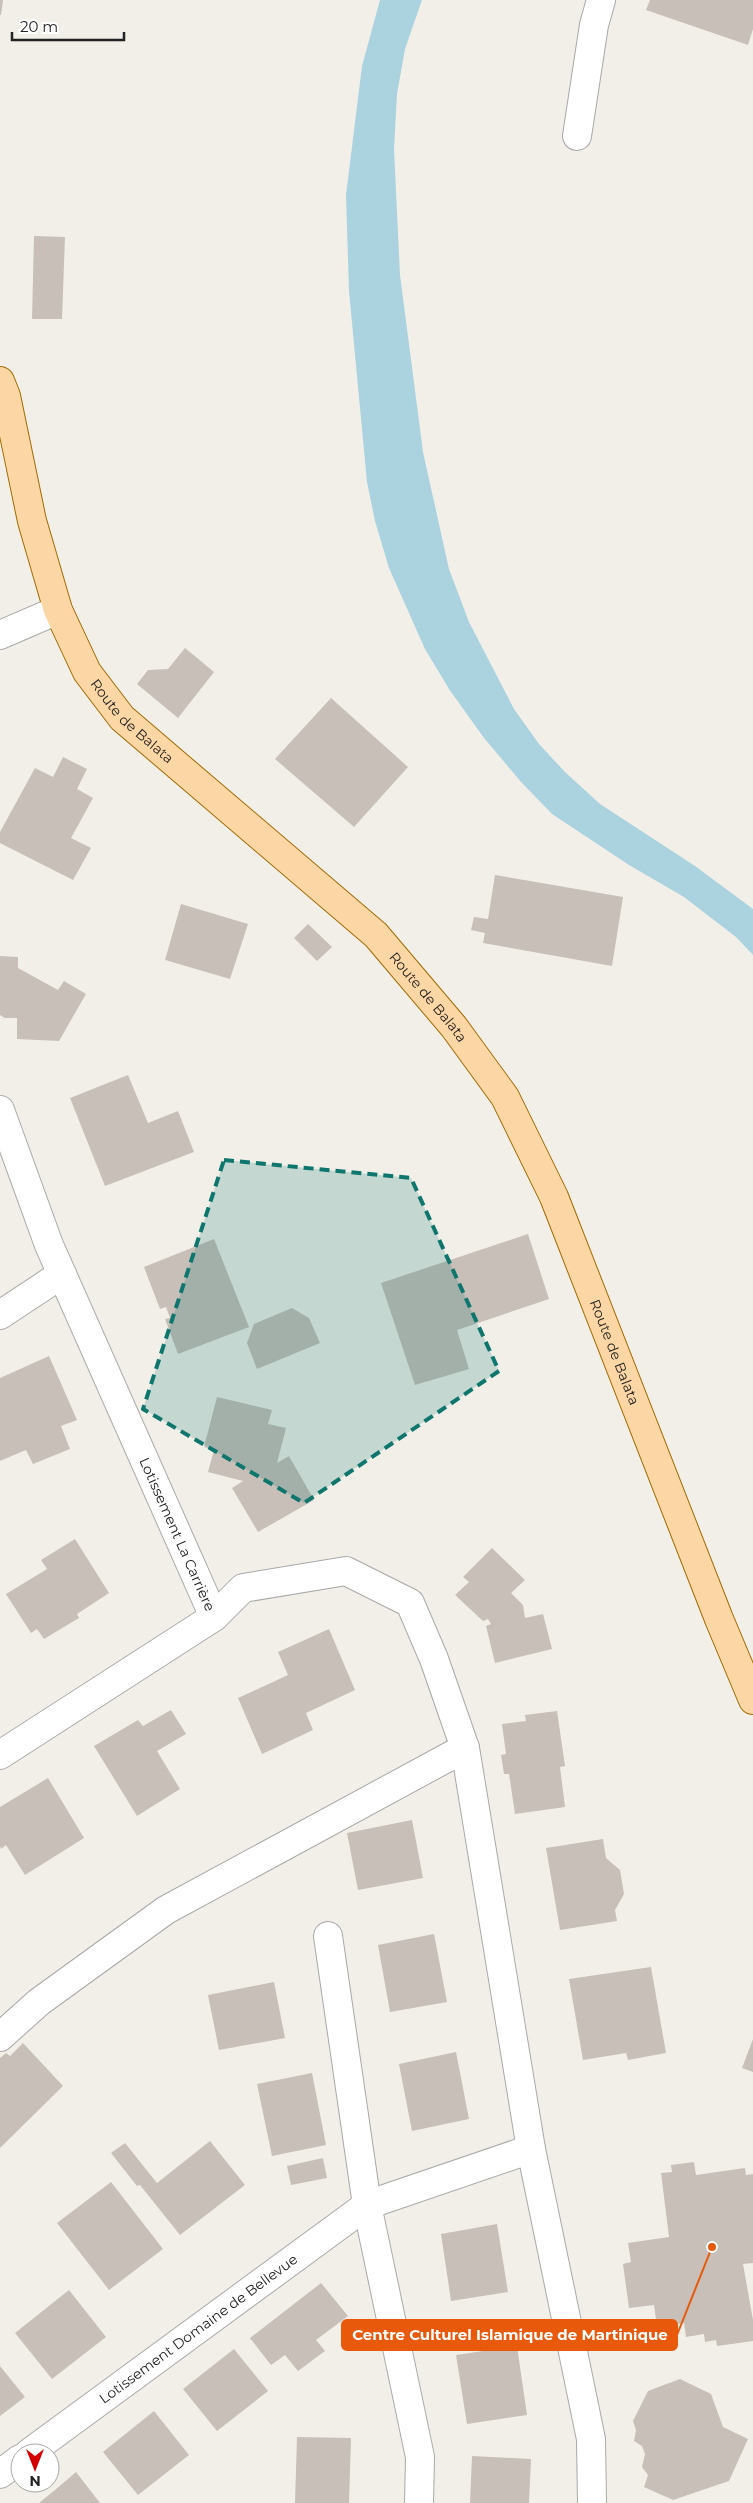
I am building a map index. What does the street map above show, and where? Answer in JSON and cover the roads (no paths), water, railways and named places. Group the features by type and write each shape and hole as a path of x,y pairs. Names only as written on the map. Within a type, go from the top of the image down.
{"main road":[{"name":"Route de Balata","path":"0,381 6,396 32,521 58,610 87,672 122,718 376,935 454,1027 505,1097 554,1197 719,1620 753,1700"}],"street":[{"path":"577,136 594,25 601,0"},
{"path":"0,635 58,610"},
{"name":"Lotissement La Carrière","path":"0,1110 62,1274 214,1617 0,1754"},
{"path":"0,1315 62,1274"},
{"path":"214,1617 243,1588 346,1571 410,1603 434,1659 464,1748 531,2148 591,2439 592,2503"},
{"path":"0,2037 39,2002 166,1910 464,1748"},
{"path":"328,1936 367,2204 420,2457 419,2503"},
{"name":"Lotissement Domaine de Bellevue","path":"43,2443 367,2204 531,2148"}],"water":[{"path":"380,0 422,0 405,49 397,94 394,149 400,275 423,452 449,569 469,622 514,709 539,744 565,772 600,804 695,866 753,909 753,955 736,937 684,897 629,865 552,814 522,783 484,738 449,689 425,649 389,568 375,521 367,482 349,291 346,195 362,66"}],"place":[{"name":"Centre Culturel Islamique de Martinique","path":"712,2247"}]}
